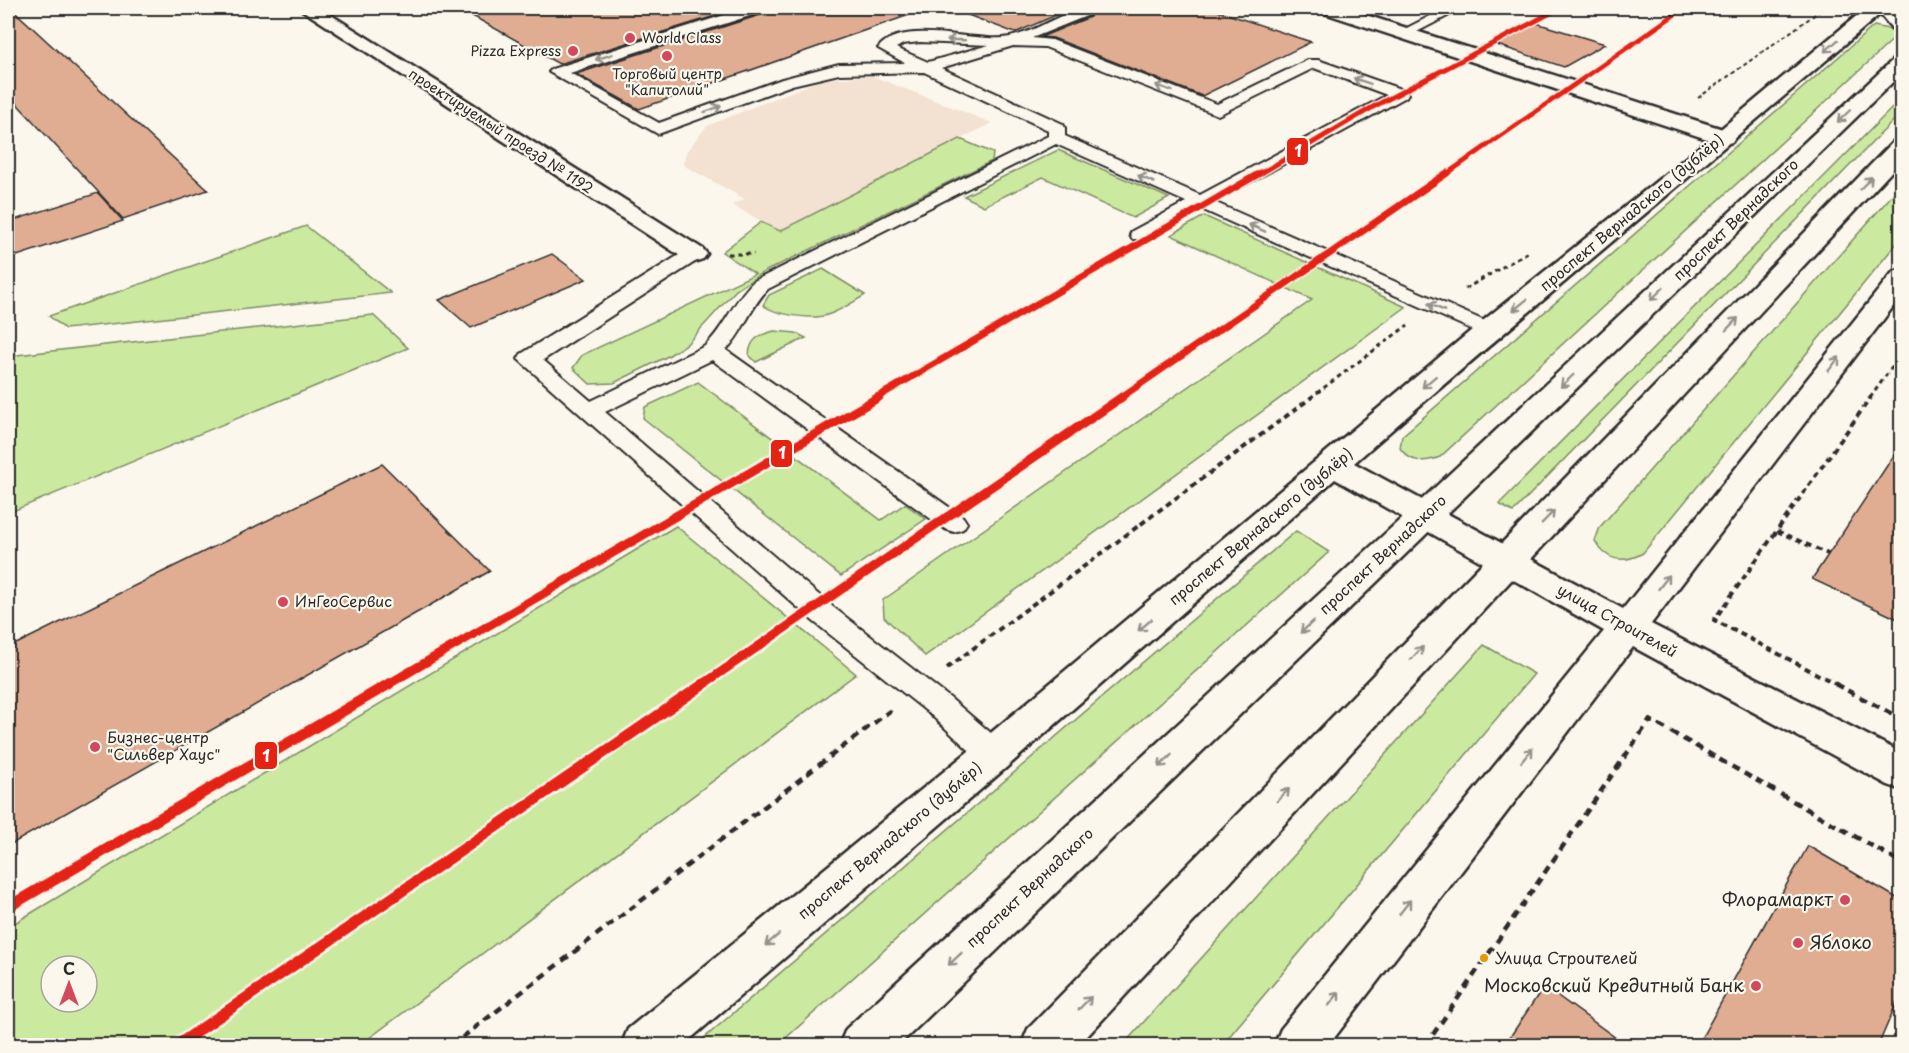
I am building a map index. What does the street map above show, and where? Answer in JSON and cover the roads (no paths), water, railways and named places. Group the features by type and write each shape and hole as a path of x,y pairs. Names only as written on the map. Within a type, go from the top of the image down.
{"street":[{"name":"проектируемый проезд № 1192","path":"308,8 694,254"},
{"path":"1327,8 1724,137"},
{"name":"проспект Вернадского (дублёр)","path":"645,1046 994,754 1489,330 1724,137 1876,8"},
{"path":"1885,8 1902,28"},
{"name":"проспект Вернадского","path":"863,1046 1902,62"},
{"path":"1045,1046 1902,146"},
{"path":"1306,1043 1902,277"},
{"name":"улица Строителей","path":"1334,465 1628,628 1902,773"}],"lane":[{"path":"760,8 557,72 658,129 787,82 839,69 929,67 990,50 1084,12 1070,8"},
{"path":"1404,33 1456,8"},
{"path":"1056,138 1057,128 885,48 900,40 920,38 1047,43 1218,110 1313,63 1400,94 1139,236"},
{"path":"589,411 713,351 726,338 747,298 761,285 1056,138"},
{"path":"1056,138 1489,330"},
{"path":"694,254 530,359 823,614 918,689 994,754"},
{"path":"713,351 954,523"}],"place":[{"name":"World Class","path":"630,38"},
{"name":"Pizza Express","path":"573,51"},
{"name":"Торговый центр \"Капитолий\"","path":"667,56"},
{"name":"ИнГеоСервис","path":"283,602"},
{"name":"Бизнес-центр \"Сильвер Хаус\"","path":"95,747"},
{"name":"Флорамаркт","path":"1845,900"},
{"name":"Яблоко","path":"1798,943"},
{"name":"Улица Строителей","path":"1484,958"},
{"name":"Московский Кредитный Банк","path":"1756,986"}]}
